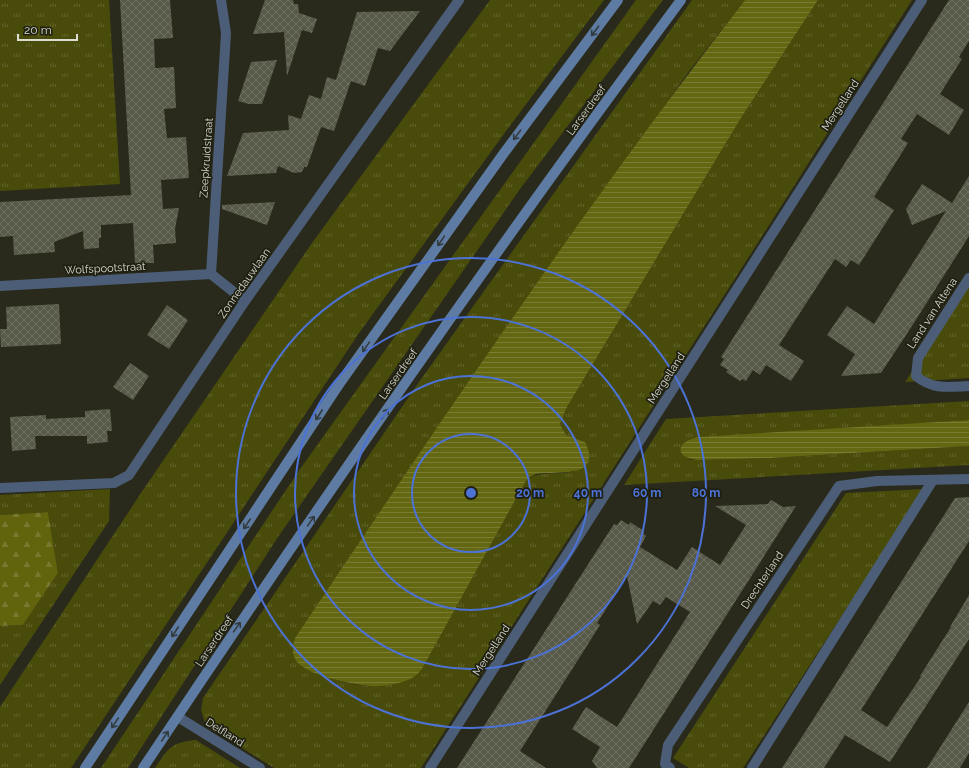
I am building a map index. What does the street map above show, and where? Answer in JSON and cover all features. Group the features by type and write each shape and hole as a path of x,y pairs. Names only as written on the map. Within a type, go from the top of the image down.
{"main road":[{"path":"85,768 340,383 504,152 618,0"},
{"name":"Larserdreef","path":"143,768 426,355 537,197 681,0"}],"street":[{"name":"Zeepkruidstraat","path":"211,274 226,33 221,0"},
{"name":"Zonnedauwlaan","path":"0,488 114,483 129,475 245,301 459,0"},
{"name":"Mergelland","path":"430,768 922,0"},
{"name":"Wolfspootstraat","path":"0,286 211,274"},
{"path":"211,274 245,301"},
{"name":"Land van Altena","path":"969,278 918,358 916,376 926,384 945,388 969,386"},
{"name":"Drechterland","path":"670,768 665,764 668,745 839,486 877,481 969,479"},
{"path":"752,768 933,480"},
{"name":"Delfland","path":"178,717 260,768"}],"green space":[{"path":"0,0 109,0 120,184 0,191"},
{"path":"490,0 604,0 509,127 359,333 71,768 0,768 0,707 143,490 312,243"},
{"path":"636,0 663,0 520,189 278,537 128,768 101,768 300,469"},
{"path":"692,0 745,0 687,74 295,638 293,653 295,659 308,669 343,682 372,686 390,682 422,669 527,479 543,474 567,473 581,468 588,462 585,442 566,435 560,424 567,407 741,118 818,0 912,0 421,768 274,768 218,733 205,723 201,710 203,698 419,382"},
{"path":"969,285 969,378 905,382"},
{"path":"969,401 969,420 827,430 687,459 771,458 969,446 969,465 624,485 666,419"},
{"path":"110,489 109,521 0,685 0,626 23,625 58,573 48,512 0,515 0,495"},
{"path":"924,489 743,768 689,768 673,758 846,493"},
{"path":"48,512 58,573 23,625 0,626 0,515"},
{"path":"196,740 240,768 155,768 171,747 181,742"}],"shaded area":[{"path":"745,0 818,0 741,118 567,407 560,424 566,435 585,442 589,454 588,462 583,468 575,471 536,474 527,479 422,669 415,676 408,680 384,686 371,686 353,684 330,678 308,670 300,665 295,659 293,653 295,638 514,315 628,156"},
{"path":"969,420 969,446 771,458 697,460 684,456 680,448 686,441 700,437"}],"building":[{"path":"120,0 170,0 173,38 154,39 155,68 174,67 176,108 164,109 167,138 186,137 189,178 161,180 163,209 179,208 175,229 176,243 153,245 154,263 135,263 133,223 101,225 99,248 84,249 83,231 54,242 55,252 14,255 13,236 0,237 0,202 131,195"},
{"path":"265,0 293,0 294,4 298,4 299,13 317,19 312,33 302,30 287,76 284,32 253,34"},
{"path":"949,0 969,0 969,41 959,57 962,59 940,94 964,110 949,135 917,114 901,139 908,143 874,197 894,210 859,265 851,260 846,267 835,259 779,345 804,361 791,381 766,365 760,375 753,370 746,381 742,379 740,381 726,372 728,370 720,365 724,359 721,357"},
{"path":"420,11 390,51 378,48 365,86 351,81 334,131 321,127 307,167 304,167 302,172 294,173 278,166 276,173 227,176 243,133 289,130 288,115 301,119 309,95 321,99 327,77 336,80 357,12"},
{"path":"277,60 262,104 249,104 238,101 251,62"},
{"path":"969,176 969,236 912,326 881,373 841,376 855,354 827,335 847,306 874,324 946,211 912,225 906,209 922,184 952,203"},
{"path":"275,202 267,225 222,209 222,205"},
{"path":"59,304 61,344 1,347 0,329 7,329 6,307"},
{"path":"167,305 188,320 169,349 147,335"},
{"path":"130,363 149,376 133,400 113,387"},
{"path":"110,409 112,431 107,431 108,442 87,444 87,436 35,436 36,449 12,451 10,417 46,415 46,419 85,417 85,411"},
{"path":"969,497 969,541 861,710 887,727 921,677 920,676 969,595 969,639 890,762 845,735 824,768 782,768 955,498"},
{"path":"771,500 783,507 796,506 629,768 597,768 592,761 600,747 572,729 586,707 617,727 690,612 666,597 660,605 653,601 637,624 627,576 597,623 600,625 520,751 546,768 457,768 614,524 617,525 621,520 629,525 630,522 644,531 643,533 646,536 640,547 677,570 692,547 720,565 746,525 715,506 768,504"},
{"path":"969,702 969,753 960,768 927,768"}]}
